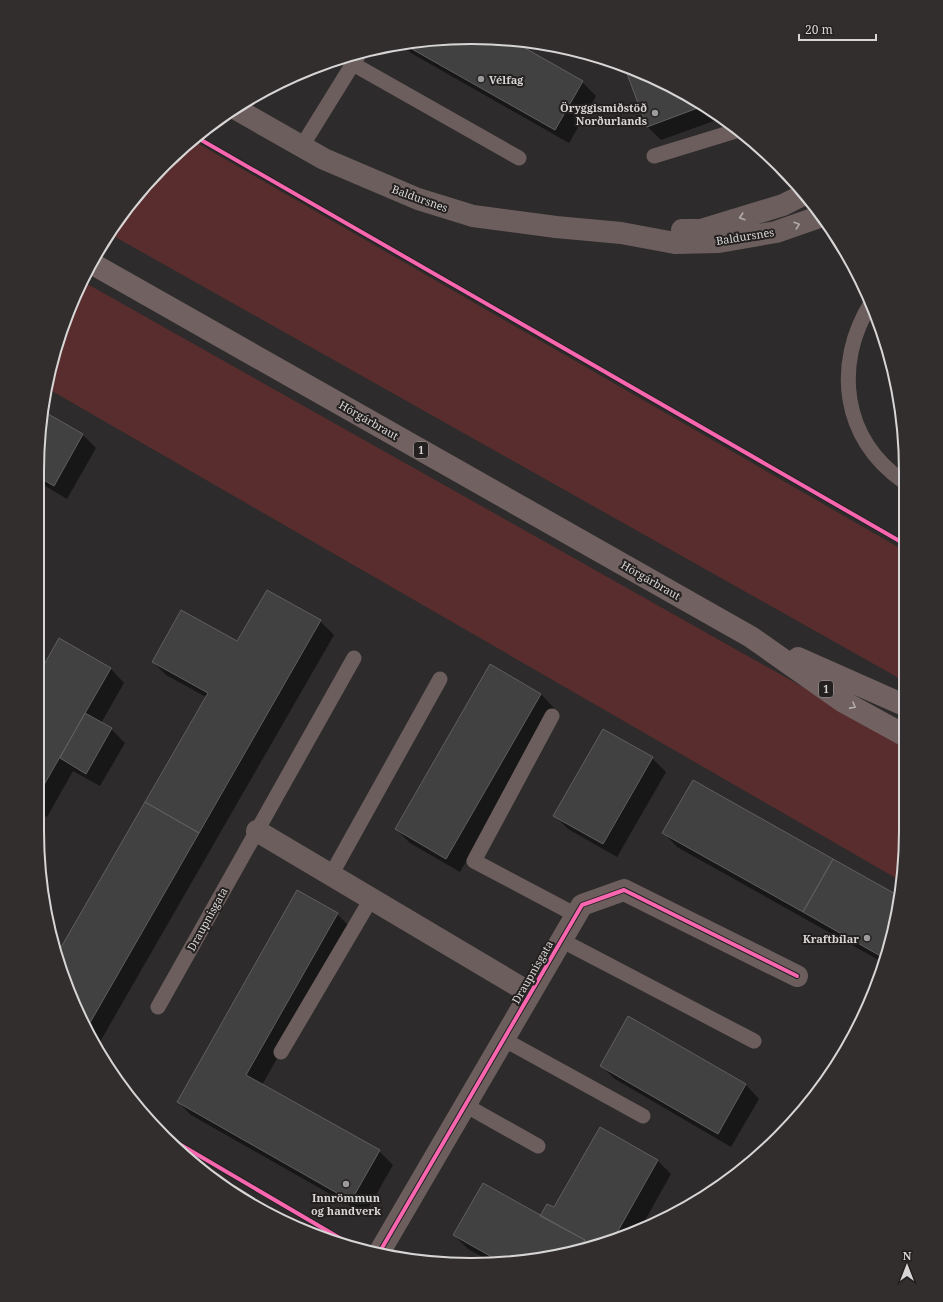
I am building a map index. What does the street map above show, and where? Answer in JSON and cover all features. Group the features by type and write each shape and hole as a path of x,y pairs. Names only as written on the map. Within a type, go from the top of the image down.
{"highway":[{"name":"Hörgárbraut","path":"97,266 751,637 899,703"},
{"name":"Hörgárbraut","path":"751,637 842,701 899,731"}],"street":[{"name":"Baldursnes","path":"241,112 324,159 418,199 473,216 556,227 621,233 675,243 719,242 776,232 816,218"},
{"name":"Baldursnes","path":"621,233 701,230 783,205 799,197"},
{"name":"Draupnisgata","path":"257,831 530,993"},
{"name":"Draupnisgata","path":"381,1248 582,905 624,890 797,976"}],"lane":[{"path":"358,60 519,158"},
{"path":"302,146 355,61"},
{"path":"654,156 732,132"},
{"path":"867,310 860,323 852,344 848,365 848,385 851,405 857,425 866,443 878,460 899,478"},
{"name":"Draupnisgata","path":"158,1007 354,658"},
{"path":"331,875 440,679"},
{"path":"552,716 474,861 576,915"},
{"path":"281,1052 371,899"},
{"path":"561,940 754,1041"},
{"path":"503,1039 643,1116"},
{"path":"465,1105 538,1146"}],"shaded area":[{"path":"198,143 899,548 899,678 114,236 132,211 150,190 169,169"},
{"path":"87,284 899,741 899,830 896,878 52,391 67,334"}],"building":[{"path":"472,44 524,48 583,81 555,130 411,49"},
{"path":"627,74 661,88 697,108 647,127"},
{"path":"48,414 83,434 54,486 44,480 45,444"},
{"path":"267,590 321,620 199,833 145,802 208,693 152,662 181,610 237,641"},
{"path":"59,638 111,668 44,785 44,665"},
{"path":"490,664 541,694 446,859 395,829"},
{"path":"85,713 112,728 86,774 60,758"},
{"path":"603,729 653,757 603,844 553,816"},
{"path":"693,780 833,859 803,912 662,833"},
{"path":"145,802 199,833 90,1023 67,968 61,947"},
{"path":"833,859 894,893 891,914 880,956 803,912"},
{"path":"297,890 338,913 246,1075 380,1150 351,1201 177,1102"},
{"path":"628,1016 746,1084 718,1134 600,1066"},
{"path":"600,1127 658,1160 618,1232 583,1243 585,1240 540,1216 547,1204 554,1207"},
{"path":"483,1183 585,1240 584,1243 555,1250 492,1257 453,1235"}],"cycle path":[{"path":"201,140 899,541"},
{"path":"382,1248 582,905 624,890 797,976"},
{"path":"185,1147 335,1235"}],"place":[{"name":"Vélfag","path":"481,79"},
{"name":"Öryggismiðstöð Norðurlands","path":"655,113"},
{"name":"Kraftbílar","path":"867,938"},
{"name":"Innrömmun og handverk","path":"346,1184"}]}
